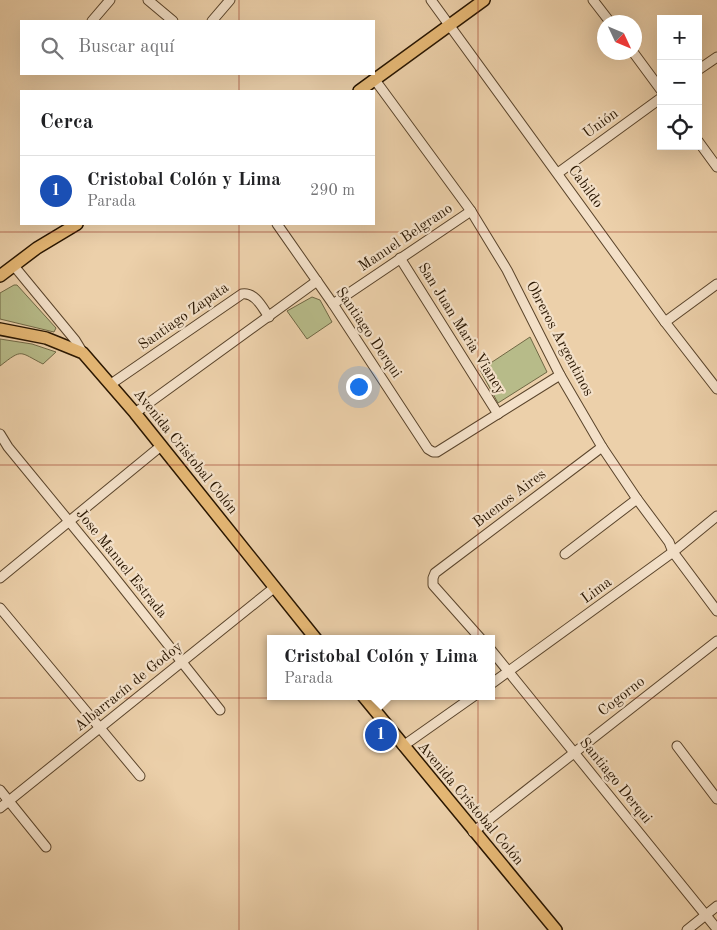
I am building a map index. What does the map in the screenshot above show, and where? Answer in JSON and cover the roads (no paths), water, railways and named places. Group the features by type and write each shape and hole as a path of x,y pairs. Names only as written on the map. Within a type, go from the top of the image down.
{"main road":[{"path":"360,90 484,0"},
{"path":"0,276 37,248 75,225"},
{"name":"Avenida Cristobal Colón","path":"0,329 46,338 83,353 135,412 313,635"},
{"name":"Avenida Cristobal Colón","path":"366,700 556,930"}],"street":[{"path":"93,20 110,0"},
{"path":"148,0 172,20"},
{"path":"213,20 230,0"},
{"name":"Cabildo","path":"431,0 665,322 717,389"},
{"path":"594,0 605,15"},
{"path":"702,67 717,57"},
{"path":"639,60 657,85"},
{"name":"Obreros Argentinos","path":"375,80 470,212 507,270 560,375 602,447 637,500 669,542 673,552 717,611"},
{"name":"Unión","path":"558,173 657,101"},
{"path":"702,146 717,167"},
{"name":"Manuel Belgrano","path":"333,304 470,212"},
{"name":"Santiago Derqui","path":"279,225 428,449 437,452 498,414"},
{"name":"San Juan Maria Vianey","path":"400,258 498,414"},
{"path":"14,266 75,340 83,353"},
{"path":"135,412 317,281"},
{"path":"665,322 717,284"},
{"name":"Santiago Zapata","path":"111,384 242,294 248,293 253,296 269,317"},
{"path":"498,414 560,375"},
{"name":"Jose Manuel Estrada","path":"0,434 8,447 220,710"},
{"path":"0,578 161,446"},
{"name":"Buenos Aires","path":"478,635 434,585 433,578 435,573 602,447"},
{"path":"565,554 637,500"},
{"name":"Lima","path":"495,681 673,552 717,516"},
{"name":"Albarracín de Godoy","path":"0,808 275,587"},
{"path":"0,608 140,776"},
{"name":"Cogorno","path":"474,832 717,641"},
{"name":"Santiago Derqui","path":"495,654 717,929"},
{"path":"403,746 468,700"},
{"path":"677,746 717,799"},
{"path":"0,790 46,847"},
{"path":"686,930 717,906"}],"place":[{"name":"Cristobal Colón y Lima","path":"381,735"}]}
